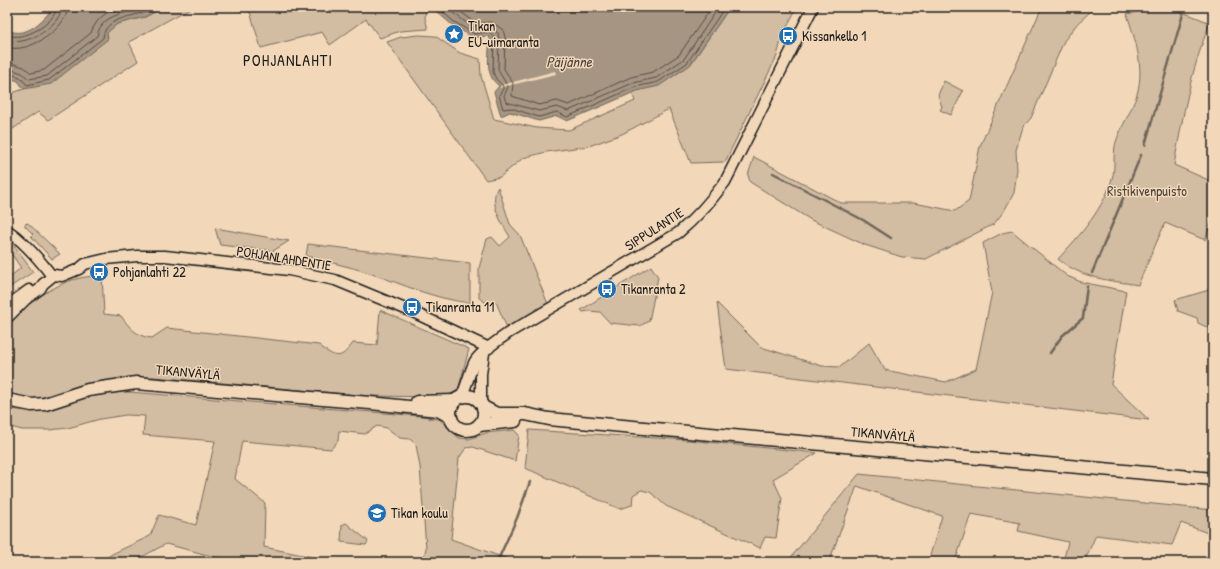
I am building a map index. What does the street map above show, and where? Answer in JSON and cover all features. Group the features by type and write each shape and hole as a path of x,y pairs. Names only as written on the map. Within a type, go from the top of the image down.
{"main road":[{"name":"TIKANVÄYLÄ","path":"7,400 32,405 45,404 88,390 136,383 438,410 451,417"},
{"path":"470,396 475,397 482,405 484,416 479,425 468,430 461,428 453,422 450,411 457,399 470,396"},
{"name":"TIKANVÄYLÄ","path":"370,403 457,399"},
{"name":"TIKANVÄYLÄ","path":"482,405 497,414 524,414 549,419 1213,479"},
{"name":"TIKANVÄYLÄ","path":"479,425 549,419"}],"street":[{"name":"SIPPULANTIE","path":"457,399 468,385 476,360 510,332 678,233 693,221 725,182 813,7"},
{"path":"7,230 17,236 33,252 53,276"},
{"name":"POHJANLAHDENTIE","path":"7,318 26,299 40,289 43,284 53,276 62,276 79,269 85,264 126,256 150,256 213,261 312,274 372,294 487,350"},
{"name":"POHJANLAHDENTIE","path":"7,306 37,284 43,284"},
{"path":"482,405 481,374 487,350"}],"green space":[{"path":"164,7 192,7 129,42 138,61 48,120 38,112 7,133 7,89 12,93 24,89 119,23 145,17"},
{"path":"221,7 426,7 425,18 428,29 400,31 380,38 366,19 330,45 322,32 261,48 250,12"},
{"path":"730,7 797,7 782,37 777,56 725,162 691,163 669,109 622,134 589,146 546,152 523,158 500,177 486,180 387,42 401,37 418,35 435,36 460,53 480,59 481,76 494,119 537,128 569,130 635,101 632,93 690,65"},
{"path":"1042,7 1091,7 1092,10 1077,24 1064,41 1031,118 1023,127 1016,150 1017,170 1014,193 1004,211 994,224 926,259 902,257 865,245 811,220 750,182 748,175 754,157 841,203 914,203 955,211 969,201 980,146"},
{"name":"Ristikivenpuisto","path":"1155,8 1176,11 1210,23 1203,40 1193,75 1184,111 1174,165 1213,182 1213,216 1205,240 1165,223 1138,285 1086,275 1067,266 1058,259 1083,231 1104,199 1113,175 1116,142 1137,94 1140,74 1138,54 1127,14"},
{"path":"944,81 963,91 951,115 940,110 942,107 938,95"},
{"path":"498,187 510,224 520,235 548,304 507,328 496,302 488,304 479,298 479,268 487,239 492,237 500,246 510,237 497,213 495,206 495,193"},
{"path":"28,223 60,254 52,259 31,236 33,234 25,226 25,224"},
{"path":"215,228 289,241 273,251 220,245"},
{"path":"1012,231 1067,276 1081,282 1126,291 1111,384 1149,420 726,369 717,303 761,347 822,366 840,367 869,343 885,370 946,382 976,369 992,292 983,243 1002,233"},
{"path":"7,239 12,243 33,272 7,289 7,279 21,268 13,256 7,251"},
{"path":"308,244 470,263 470,303 443,298 361,271 306,256"},
{"path":"651,266 658,277 649,321 640,326 610,323 600,312 583,312 581,310"},
{"path":"102,275 104,314 121,316 134,331 142,336 152,338 167,328 319,345 329,353 337,356 344,353 353,343 377,345 380,310 469,349 458,390 445,397 369,396 153,377 91,383 40,398 19,398 7,394 6,334 7,329 17,314 45,293 64,283 76,279"},
{"path":"1209,290 1213,305 1213,330 1198,323 1197,318 1178,311 1175,300"},
{"path":"109,392 130,392 432,417 428,418 439,419 459,438 469,439 486,433 514,430 519,435 515,461 473,447 466,448 459,458 451,539 516,562 423,562 426,548 420,467 416,445 410,439 400,438 387,428 377,426 365,434 339,431 338,441 331,449 242,441 235,479 265,503 264,547 322,559 322,562 234,562 166,544 132,562 100,562 112,554 150,536 159,515 196,525 215,441 143,435 145,416 126,415 100,419 68,428 22,430 7,426 7,408 33,411 44,410 96,394"},
{"path":"529,430 688,440 817,453 773,479 782,498 776,538 765,537 760,548 666,506 650,492 641,490 633,495 632,505 620,509 525,468"},
{"path":"859,474 1213,510 1213,535 1181,523 1172,545 1096,535 1084,562 1063,562 1068,542 1018,531 1020,523 971,514 955,562 928,562 942,516 857,486 829,562 788,561"},
{"path":"346,523 368,541 366,545 341,542 342,525"}],"water":[{"path":"54,7 164,7 145,17 117,24 107,33 108,39 51,84 24,89 18,81 7,77 7,30 21,32 34,27"},
{"name":"Päijänne","path":"431,7 730,7 690,65 659,86 637,91 567,121 557,116 539,121 510,112 501,116 494,92 499,86 491,76 488,64 490,38 488,36 473,38 451,24"}],"pier":[{"path":"555,71 556,74 499,88 502,85"}],"waterway":[{"path":"1145,145 1183,14"},
{"path":"1092,273 1141,155"},
{"path":"773,173 863,220 891,238"},
{"path":"1050,353 1062,336 1083,318 1087,286"},
{"path":"497,562 517,518 530,482"}],"place":[{"name":"Tikan EU-uimaranta","path":"454,34"},
{"name":"Kissankello 1","path":"788,36"},
{"name":"Pohjanlahti 22","path":"99,272"},
{"name":"Tikanranta 2","path":"607,289"},
{"name":"Tikanranta 11","path":"412,307"},
{"name":"Tikan koulu","path":"377,513"}],"district":[{"name":"POHJANLAHTI","path":"288,60"}]}
